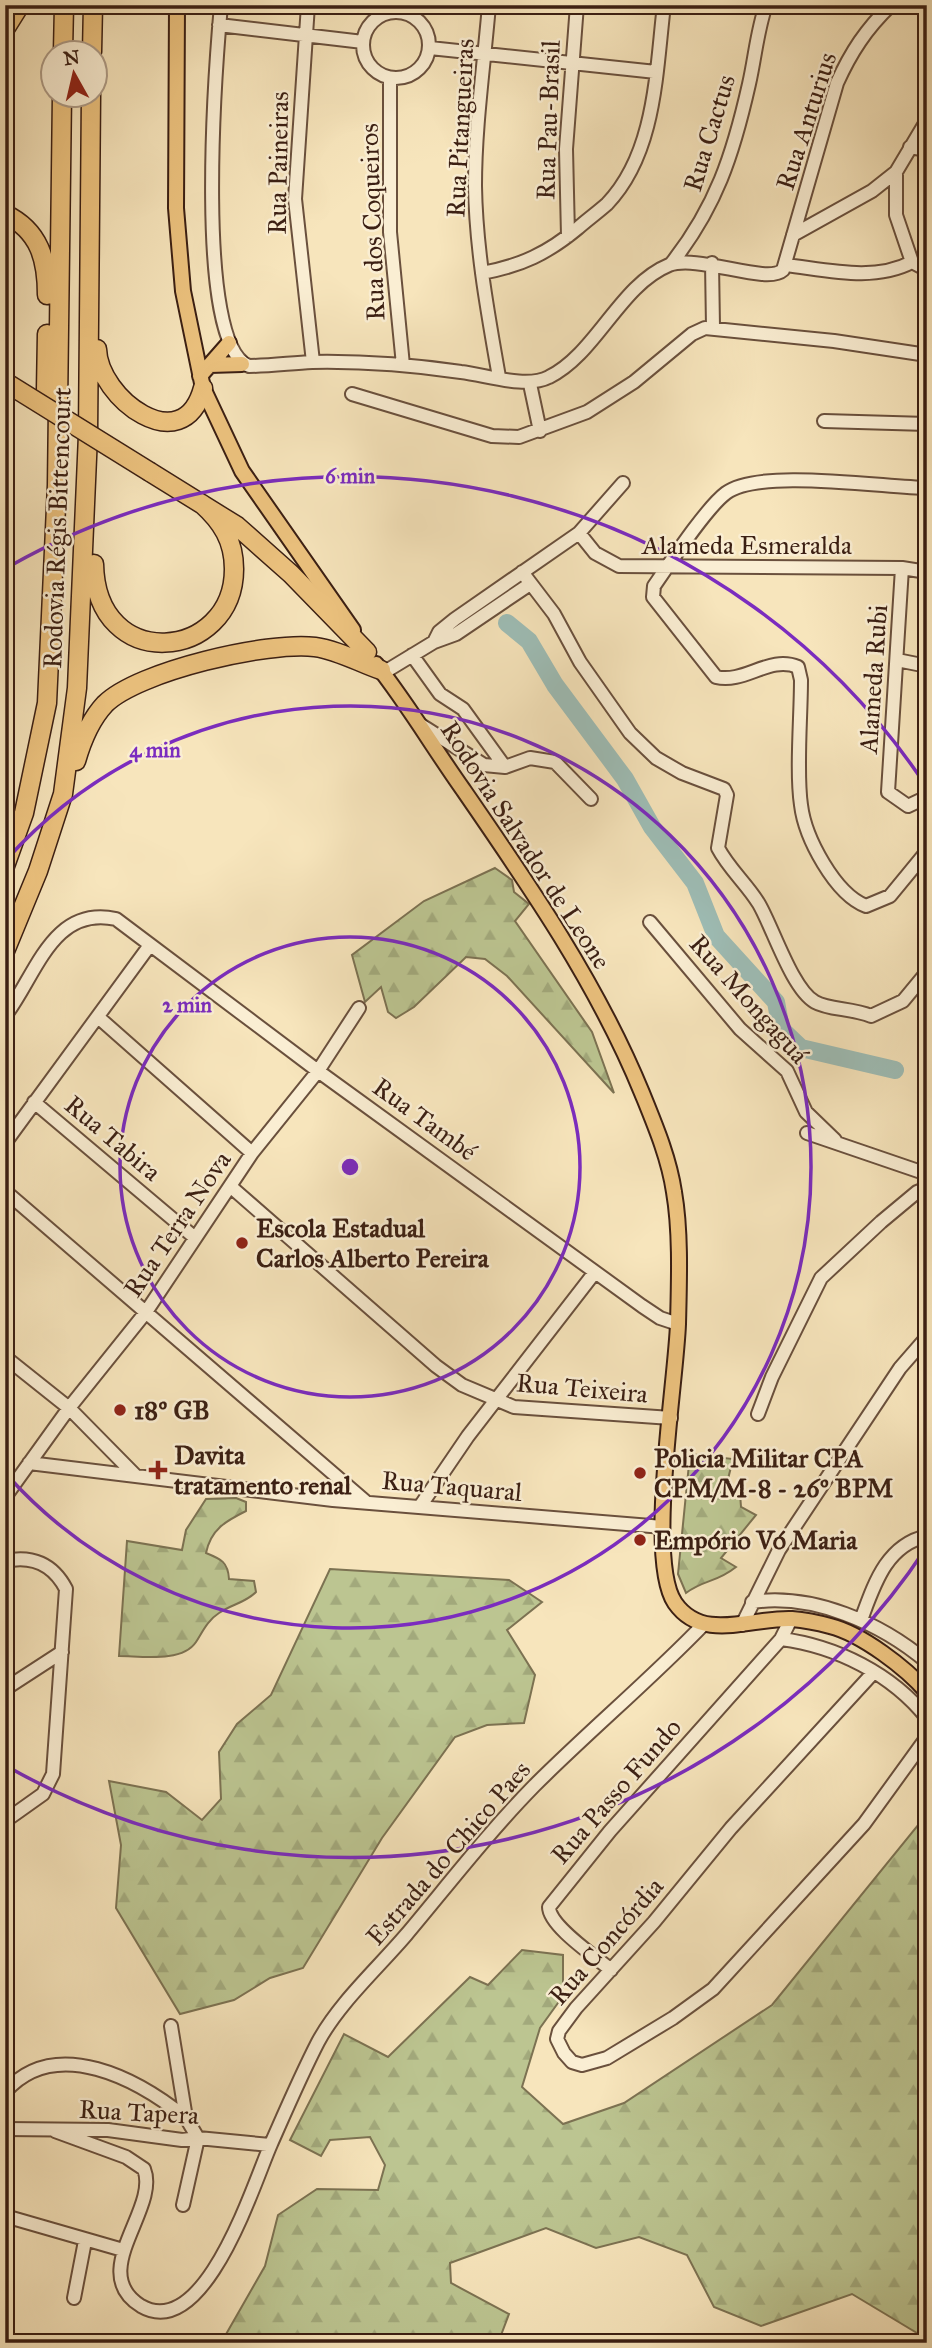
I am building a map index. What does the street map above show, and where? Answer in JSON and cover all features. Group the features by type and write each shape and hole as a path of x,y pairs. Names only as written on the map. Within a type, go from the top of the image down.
{"highway":[{"path":"5,29 20,5"},
{"path":"63,38 64,5"},
{"path":"92,38 93,5"},
{"name":"Rodovia Régis Bittencourt","path":"5,866 24,813 47,703 56,454 62,108"},
{"name":"Rodovia Régis Bittencourt","path":"5,951 38,871 63,794 80,656 88,435 91,108"},
{"path":"90,170 96,208 97,355 104,377 111,388 131,405 153,419 167,422 185,419 191,414 204,376"},
{"path":"5,214 29,232 47,265 47,421 56,454"},
{"path":"5,383 237,526 263,548 367,652"},
{"path":"88,435 95,584 108,616 136,639 160,643 188,638 209,625 229,598 234,575 232,547 225,531 202,504"},
{"path":"63,794 95,716 119,693 150,678 253,651 287,646 327,649 382,672"}],"main road":[{"name":"Rodovia Salvador de Leone","path":"177,5 176,208 183,291 204,376 242,471 537,897 628,1058 662,1147 675,1196 678,1324 663,1527 664,1581 685,1615 704,1624"},
{"path":"204,376 229,343"},
{"path":"204,376 242,363"},
{"path":"704,1624 742,1625 791,1619 833,1626 886,1656 927,1692"}],"street":[{"path":"221,5 212,228 219,297 229,343 242,363 258,366 313,362 403,365 499,377 530,384 540,431"},
{"name":"Rua Paineiras","path":"308,5 295,199 313,362"},
{"name":"Rua Pitangueiras","path":"489,5 475,184 482,273 499,377"},
{"name":"Rua Pau-Brasil","path":"568,236 566,149 570,63 577,5"},
{"path":"482,273 533,260 607,204 620,186 645,132 664,5"},
{"name":"Rua Cactus","path":"530,384 560,371 628,299 671,264 701,225 720,185 749,85 766,5"},
{"name":"Rua Anturius","path":"786,265 841,74 849,55 868,27 891,5"},
{"path":"401,9 419,20 425,28 430,48 421,68 412,75 390,78 370,65 363,42 365,33 375,19 401,9"},
{"path":"219,26 363,42"},
{"path":"430,48 656,72"},
{"name":"Rua dos Coqueiros","path":"390,78 390,232 403,365"},
{"path":"793,235 872,191 896,172 927,120"},
{"path":"910,147 927,150"},
{"path":"896,172 896,215 912,262 926,270"},
{"path":"671,264 712,263 771,276 780,274 786,265 873,273 897,270 912,262"},
{"path":"712,263 713,327"},
{"path":"352,394 492,436 519,437 587,412 634,382 692,334 713,327 927,355"},
{"path":"824,421 927,424"},
{"path":"927,488 774,480 739,485 718,501 667,567 654,586 653,597 716,677 735,677 775,663 787,662 798,667 801,680 801,806 825,869 848,896 866,906 890,896 927,851"},
{"path":"434,642 446,626 579,533 596,510 623,483"},
{"name":"Alameda Esmeralda","path":"579,533 595,552 612,564 667,567 902,568 927,572"},
{"name":"Alameda Rubi","path":"902,568 888,792 908,806 927,797"},
{"path":"522,572 554,614 580,662 631,733 665,763 724,789 727,795 718,849 761,906 786,962 814,1002 830,1008 853,1009 871,1016 903,1001 927,972"},
{"path":"382,672 434,642 456,634 530,584"},
{"path":"412,655 440,694 463,709 505,767"},
{"path":"897,660 927,666"},
{"path":"415,721 476,761 505,767 530,758 555,762 591,799"},
{"name":"Rua També","path":"5,1016 58,933 91,917 116,919 318,1071 595,1272 660,1318 678,1324"},
{"name":"Rua Mongaguá","path":"650,922 740,1029 787,1071 811,1119 835,1140"},
{"path":"5,1143 150,945"},
{"name":"Rua Terra Nova","path":"29,1463 146,1312 252,1153 318,1071 359,1008"},
{"path":"98,1017 252,1153"},
{"name":"Rua Tabira","path":"34,1102 194,1237"},
{"name":"Rua Mongaguá","path":"807,1133 835,1140 927,1174"},
{"name":"Rua Teixeira","path":"230,1186 436,1366 462,1385 494,1401 534,1410 671,1418"},
{"path":"758,1414 772,1377 821,1278 881,1222 927,1188"},
{"path":"5,1191 365,1501"},
{"path":"421,1505 494,1401 595,1272"},
{"path":"742,1625 779,1550 900,1368 927,1337"},
{"path":"5,1357 69,1408 135,1475"},
{"path":"5,1497 29,1463"},
{"name":"Rua Taquaral","path":"29,1463 212,1487 663,1527"},
{"path":"861,1620 878,1578 894,1552 904,1544 927,1536"},
{"path":"5,1821 43,1794 53,1774 65,1589 60,1577 37,1561 6,1558"},
{"path":"752,1602 770,1600 797,1603 861,1620 895,1639 927,1662"},
{"name":"Rua Passo Fundo","path":"611,1969 553,1920 549,1913 552,1900 693,1736 781,1639 791,1619"},
{"name":"Estrada do Chico Paes","path":"123,2250 120,2260 124,2282 137,2303 156,2311 186,2301 217,2268 270,2145 328,2025 533,1788 704,1624"},
{"path":"781,1639 815,1643 873,1673 902,1690 927,1718"},
{"path":"5,1689 62,1653"},
{"name":"Rua Concórdia","path":"873,1673 731,1828 559,2031 560,2046 572,2062 582,2065 594,2063 630,2046 726,1978 864,1825 927,1737"},
{"path":"171,2026 186,2118"},
{"path":"5,2092 43,2066 86,2067 150,2090 186,2118 198,2138 183,2205"},
{"name":"Rua Tapera","path":"5,2129 108,2130 182,2140 198,2138 270,2145"},
{"path":"6,2217 123,2250 147,2185 144,2169 126,2157 55,2131"},
{"path":"74,2298 85,2241"}],"green space":[{"path":"495,868 512,880 514,892 529,904 515,921 592,1032 614,1093 507,976 485,959 466,957 414,1007 396,1018 388,1012 381,987 365,1002 352,955 424,901"},
{"path":"690,1454 733,1459 726,1487 740,1493 741,1507 756,1515 721,1558 736,1567 686,1593 678,1574"},
{"path":"236,1498 246,1502 246,1511 220,1527 206,1553 223,1562 229,1579 254,1581 256,1592 215,1616 190,1649 171,1656 119,1656 127,1541 182,1550 186,1530 206,1499"},
{"path":"330,1569 509,1580 542,1602 507,1630 535,1675 524,1723 487,1725 455,1737 382,1838 303,1968 270,1978 234,2000 180,2014 116,1908 121,1845 109,1781 166,1792 202,1820 221,1799 219,1752 237,1724 271,1695"},
{"path":"927,1814 927,2339 852,2294 761,2326 714,2307 687,2255 639,2237 596,2248 546,2228 450,2263 451,2283 509,2314 498,2343 221,2343 265,2266 278,2215 317,2189 378,2190 385,2165 370,2137 330,2140 321,2156 290,2140 344,2034 388,2057 470,1977 488,1985 522,1950 563,1955 563,1996 540,2028 522,2087 563,2124 624,2103 772,2005"}],"waterway":[{"path":"507,623 529,641 555,685 625,779 652,827 695,883 716,936 776,1002 781,1029 801,1048 895,1070"}],"place":[{"name":"Escola Estadual Carlos Alberto Pereira","path":"242,1243"},
{"name":"18º GB","path":"120,1410"},
{"name":"Davita tratamento renal","path":"158,1470"},
{"name":"Policia Militar CPA CPM/M-8 - 26º BPM","path":"640,1473"},
{"name":"Empório Vó Maria","path":"640,1540"}]}
